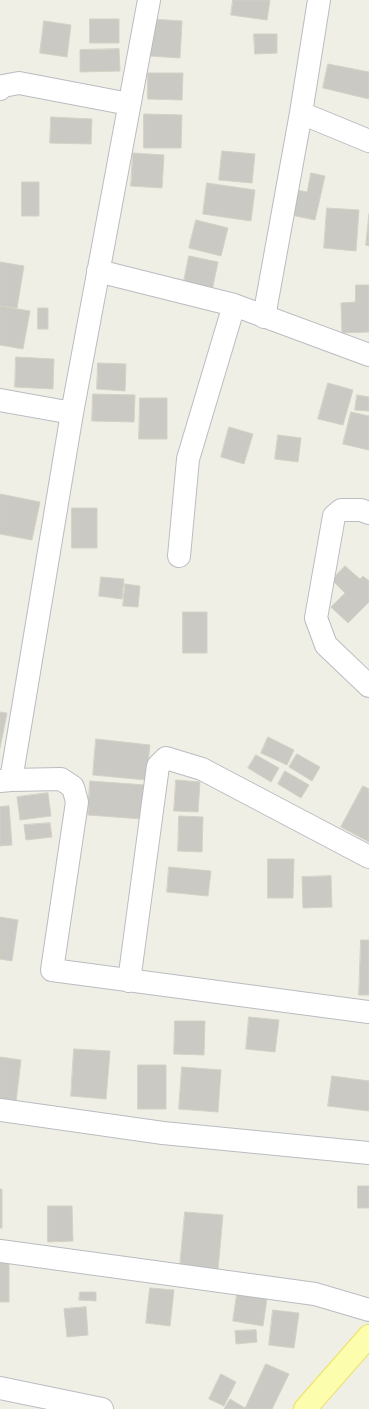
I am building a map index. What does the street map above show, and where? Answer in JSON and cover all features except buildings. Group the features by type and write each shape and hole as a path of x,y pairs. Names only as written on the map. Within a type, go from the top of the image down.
{"main road":[{"path":"311,1408 369,1336"}],"street":[{"path":"149,0 98,271 6,781 61,779 73,787 77,802 52,970 369,1012"},
{"path":"264,317 320,0"},
{"path":"0,89 3,86 19,83 129,104"},
{"path":"301,113 369,141"},
{"path":"98,271 234,305 369,355"},
{"path":"179,556 188,459 234,305"},
{"path":"0,400 72,413"},
{"path":"369,513 361,510 341,510 334,516 316,618 326,645 369,686"},
{"path":"129,981 158,766 166,758 202,769 369,857"},
{"path":"0,1110 163,1133 369,1153"},
{"path":"0,1251 315,1294 369,1310"},
{"path":"0,1388 102,1409"}]}
